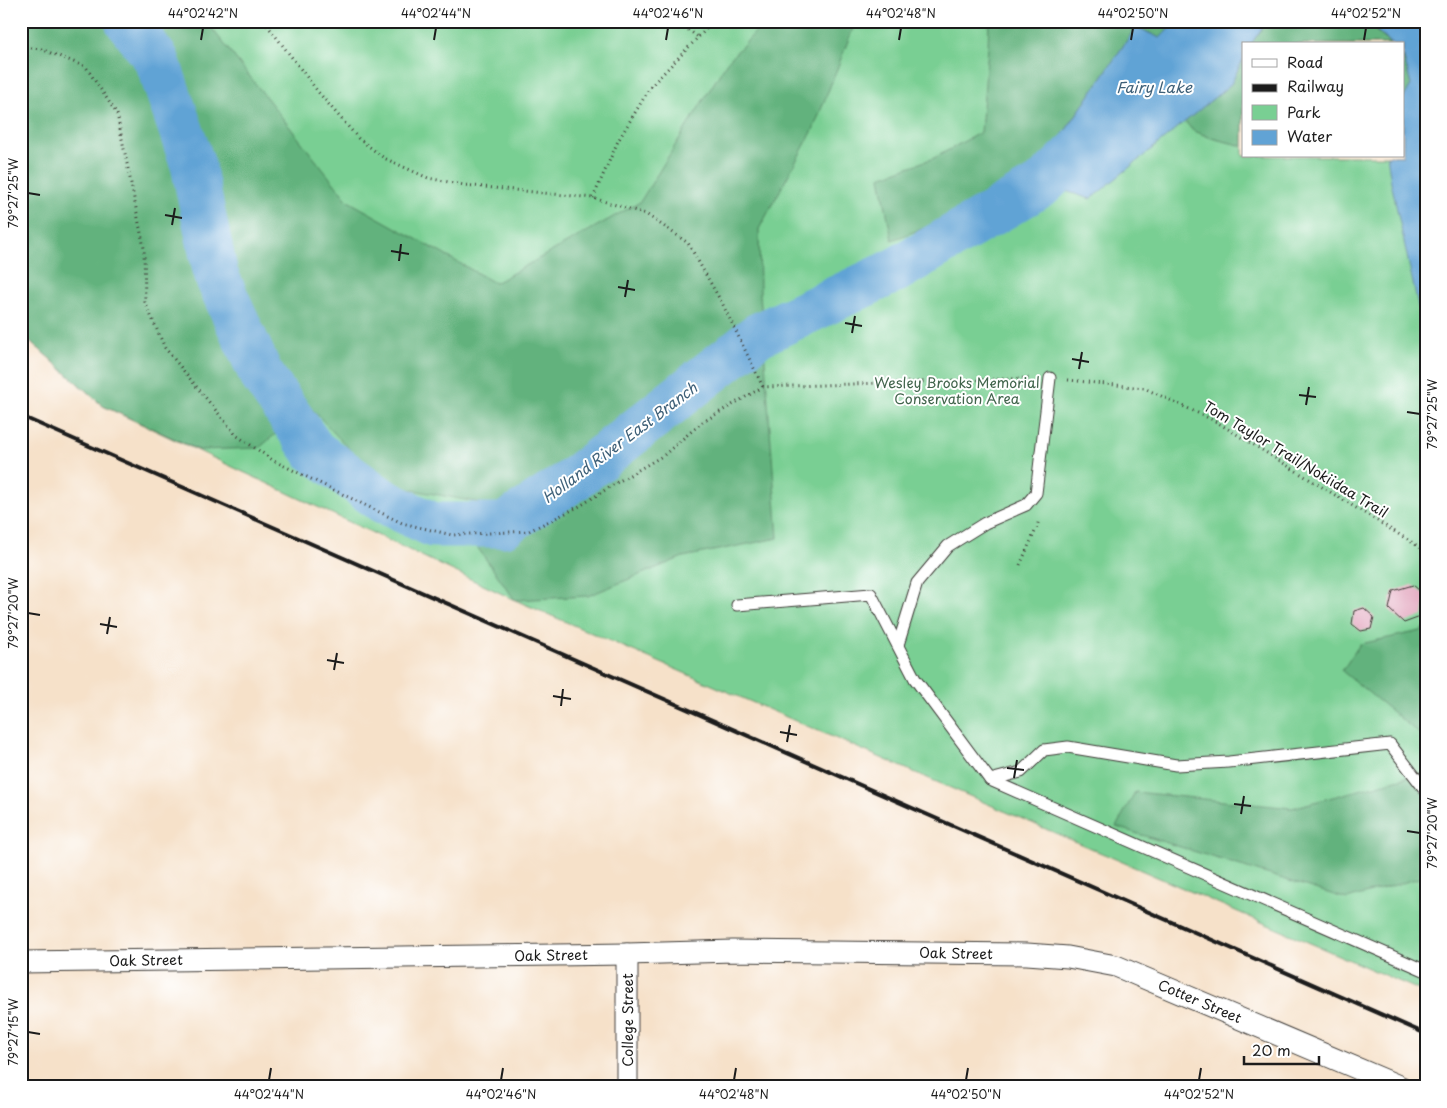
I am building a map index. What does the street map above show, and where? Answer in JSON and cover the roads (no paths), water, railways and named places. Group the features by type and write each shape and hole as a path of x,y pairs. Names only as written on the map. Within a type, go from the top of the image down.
{"street":[{"name":"Oak Street","path":"21,962 627,954 733,950 1027,954 1080,959"},
{"name":"College Street","path":"627,954 627,1087"},
{"name":"Cotter Street","path":"1080,959 1116,966 1401,1087"}],"lane":[{"path":"898,645 917,584 948,546 985,523 1026,505 1036,493 1050,378"},
{"path":"737,605 871,594 915,679 990,780 1426,972"},
{"path":"990,780 1021,772 1044,750 1068,746 1176,765 1229,762 1390,744 1426,791"}],"water":[{"name":"Fairy Lake","path":"1176,21 1267,21 1252,42 1242,42 1242,61 1231,84 1091,199 1043,184 1059,140 1136,27 1160,38"},
{"path":"1365,21 1426,21 1426,343 1387,158 1404,158 1404,97 1411,85 1404,58 1404,42 1390,42"}],"waterway":[{"name":"Holland River East Branch","path":"127,21 157,60 193,165 216,275 261,374 314,451 383,501 433,525 504,525 573,480 758,335 894,271 1043,184 1087,142"}],"railway":[{"path":"21,416 1426,1034"}],"park label":[{"name":"Wesley Brooks Memorial Conservation Area","path":"957,390"}]}
